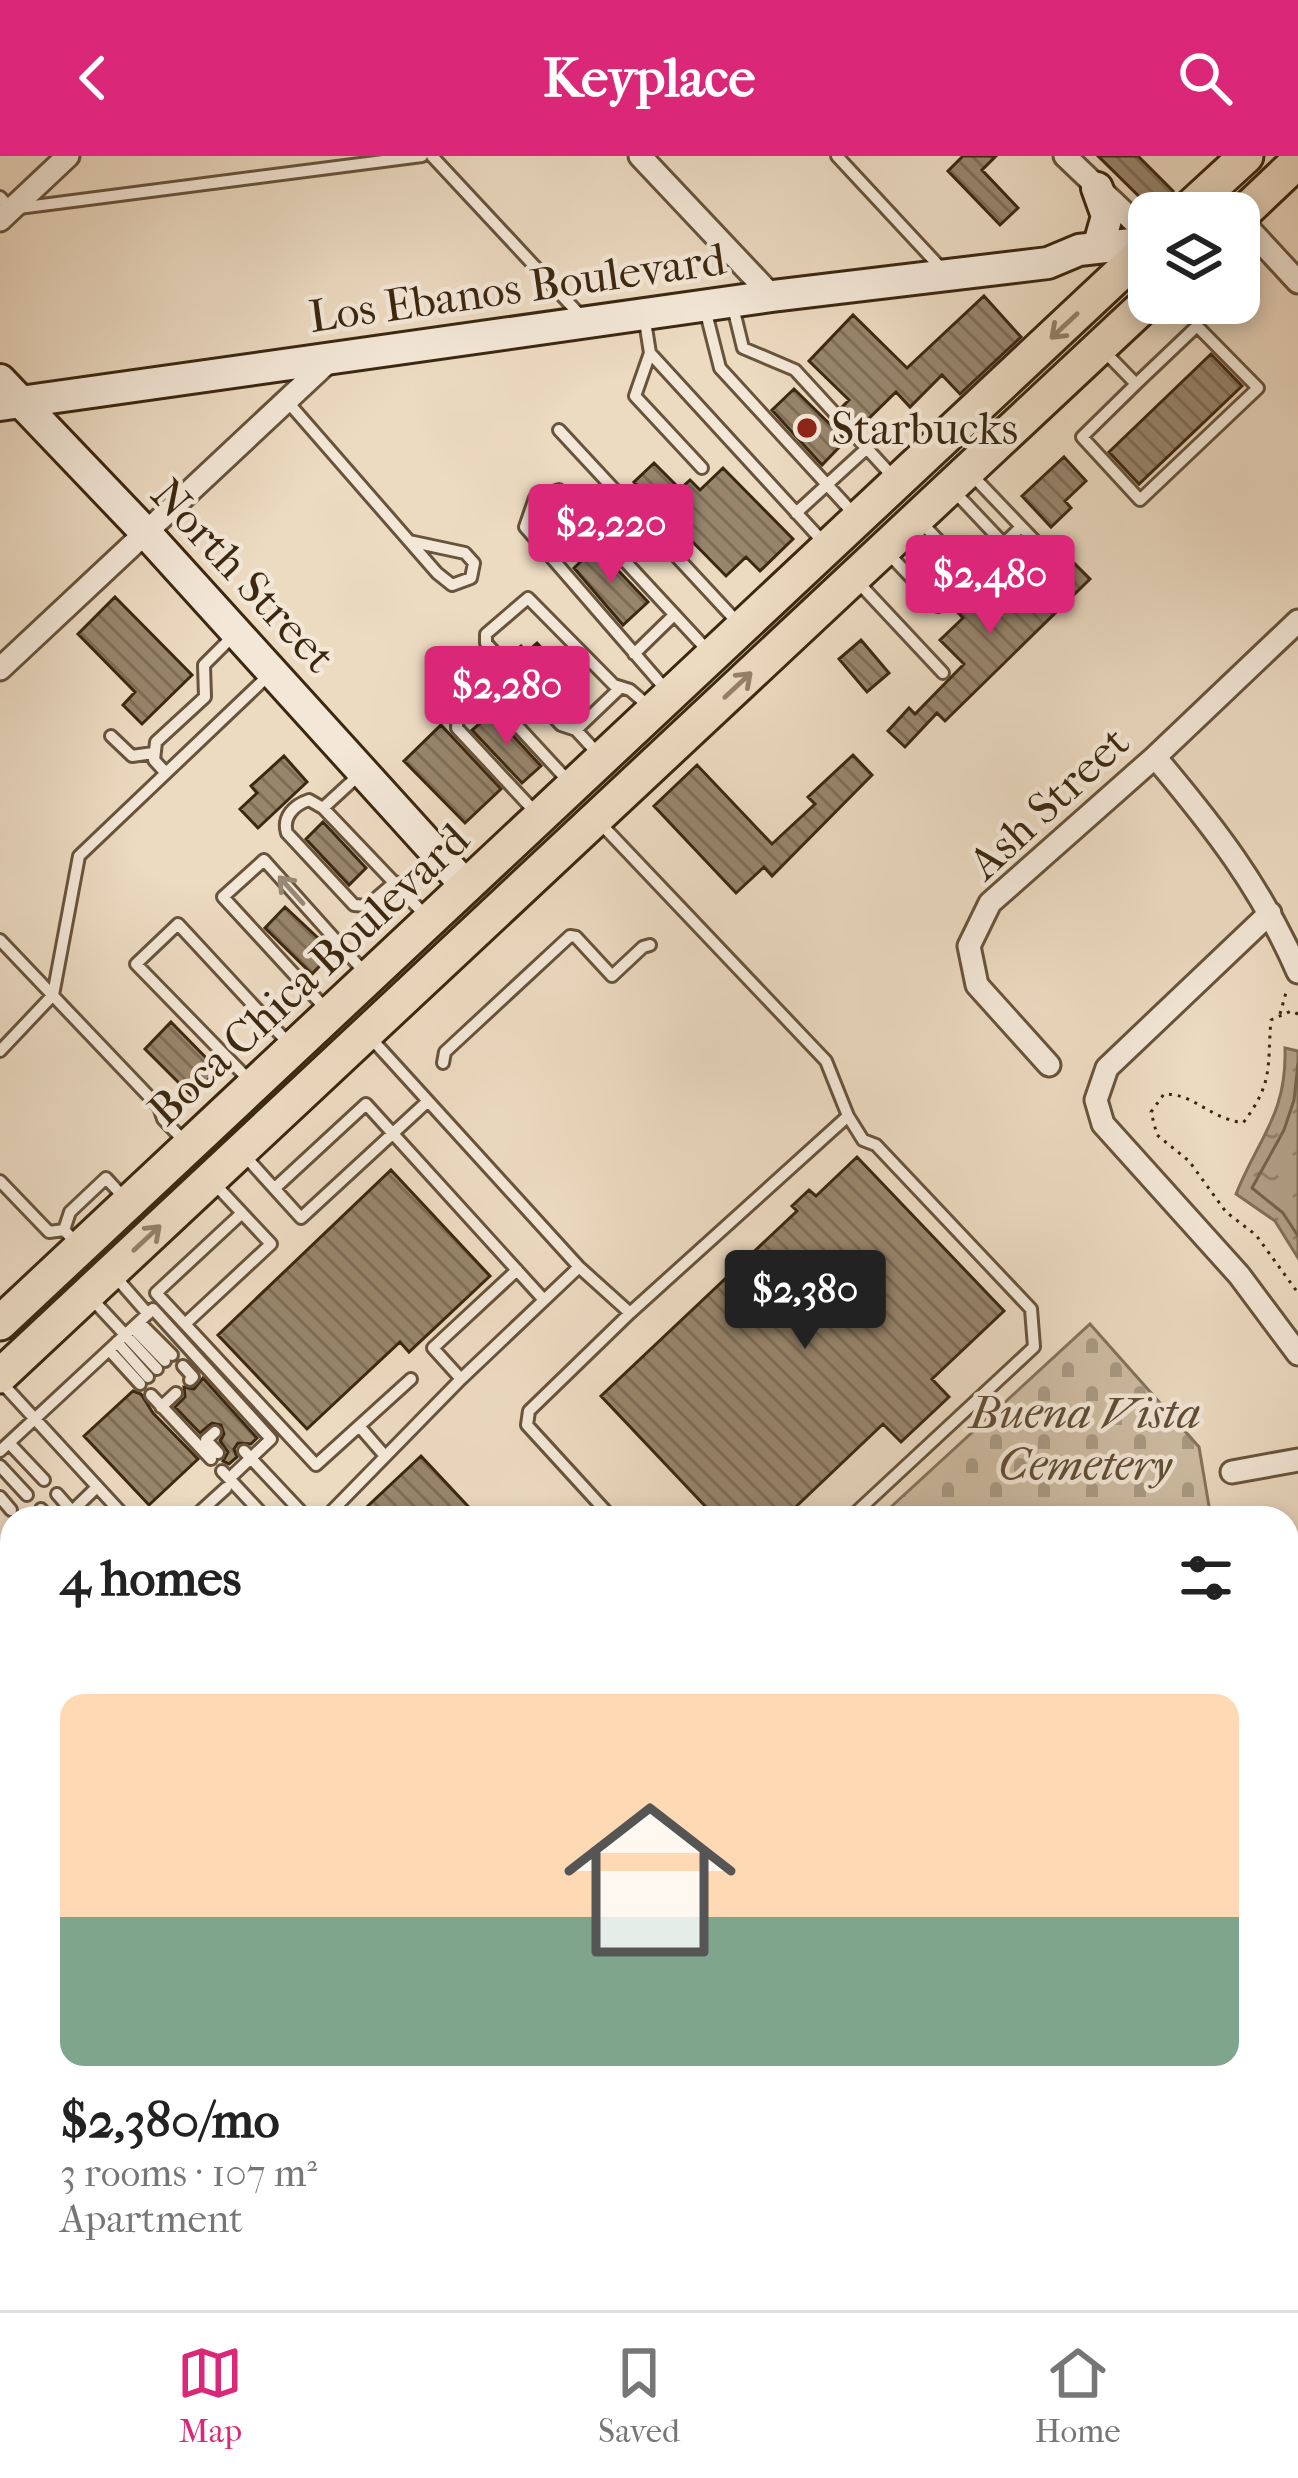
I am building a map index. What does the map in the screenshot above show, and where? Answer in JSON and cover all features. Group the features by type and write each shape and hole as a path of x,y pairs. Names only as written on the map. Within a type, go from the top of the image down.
{"main road":[{"path":"1207,192 1246,156"},
{"path":"1260,198 1298,161"},
{"name":"Boca Chica Boulevard","path":"0,1323 72,1239 129,1203 1128,263"},
{"name":"Boca Chica Boulevard","path":"0,1378 1128,320"},
{"path":"508,900 500,892 505,872 692,697 682,683"},
{"path":"284,1109 291,1079 460,921 471,896 466,886"}],"street":[{"path":"4,209 68,156"},
{"path":"640,156 772,296"},
{"path":"1065,156 1128,220"},
{"path":"1097,188 1107,216 1098,248"},
{"path":"1260,241 1298,282"},
{"name":"Los Ebanos Boulevard","path":"7,396 332,359 772,296 1048,263 1079,250 1128,244"},
{"path":"1048,263 1077,271 1103,290"},
{"path":"0,669 332,359"},
{"name":"North Street","path":"7,396 146,534 466,886"},
{"name":"Ash Street","path":"1049,1065 977,985 969,946 990,903 1155,757 1298,621"},
{"path":"1155,757 1218,830 1270,913 1294,978"},
{"path":"1270,913 1107,1068 1096,1100 1102,1124 1239,1275 1298,1354"},
{"path":"1232,1472 1298,1460"}],"lane":[{"path":"4,209 422,156"},
{"path":"432,156 587,323"},
{"path":"837,156 947,276"},
{"path":"718,304 743,348 795,370 898,482"},
{"path":"718,304 719,368 858,519"},
{"path":"644,315 650,353 635,396 702,468"},
{"path":"1196,326 1258,388 1140,500 1082,437 1136,384 1196,326"},
{"path":"1100,346 1136,384"},
{"path":"719,368 743,348"},
{"path":"650,353 828,547"},
{"path":"287,401 409,541 452,585 471,578 474,563 464,553 409,541"},
{"path":"560,430 742,627"},
{"path":"796,513 867,448"},
{"path":"959,478 1021,527 1057,564"},
{"path":"959,478 1004,544"},
{"path":"559,490 674,615 682,683 634,654 525,527 535,498 559,490"},
{"path":"917,518 971,574"},
{"path":"884,548 938,606 1021,527"},
{"path":"854,577 943,673"},
{"path":"602,759 577,730 561,725 486,643 486,634 528,598 619,689 682,683"},
{"path":"634,654 674,615"},
{"path":"224,716 205,697 204,665 236,633"},
{"path":"0,1051 53,995 80,856 272,672"},
{"path":"577,730 619,689"},
{"path":"540,818 457,728 458,708 470,697 487,696 573,786"},
{"path":"165,772 153,753 156,742 205,697"},
{"path":"111,736 132,756 153,753"},
{"path":"323,808 362,772"},
{"path":"395,882 367,906 354,905 287,833 284,824 289,813 309,800 323,808 395,882 430,920"},
{"path":"596,818 826,1060 862,1140 876,1145 1031,1310 1034,1346 863,1506"},
{"path":"331,1014 223,897 264,860 369,977"},
{"path":"254,1085 136,964 178,924 293,1049"},
{"path":"443,1063 445,1052 570,936 612,976 643,946 650,946"},
{"path":"0,940 159,1107 163,1119 189,1147"},
{"path":"366,1033 579,1267 630,1313"},
{"path":"240,1151 302,1217 428,1101"},
{"path":"275,1188 366,1104 544,1300"},
{"path":"601,1506 527,1425 529,1411 630,1313 848,1117"},
{"path":"184,1324 271,1244 210,1179"},
{"path":"0,1181 49,1232 72,1239"},
{"path":"242,1213 156,1293 316,1465 411,1379"},
{"path":"338,1506 461,1378 579,1267"},
{"path":"461,1378 433,1348 517,1270"},
{"path":"99,1283 156,1369"},
{"path":"99,1283 156,1369"},
{"path":"44,1480 5,1447 153,1309 271,1439 244,1458"},
{"path":"129,1332 156,1369"},
{"path":"183,1366 193,1377 190,1381"},
{"path":"0,1378 115,1506"},
{"path":"155,1392 169,1400 218,1453 214,1433"},
{"path":"359,1426 386,1456"},
{"path":"244,1458 296,1506"},
{"path":"244,1458 264,1506"},
{"path":"0,1466 27,1495"},
{"path":"78,1506 97,1487"},
{"path":"206,1506 226,1488"},
{"path":"57,1494 64,1506"},
{"path":"285,1506 291,1501"}],"path":[{"path":"1280,1016 1294,978"},
{"path":"1298,1014 1291,1011 1271,1019 1270,1068 1262,1098 1243,1123 1218,1119 1184,1094 1164,1094 1150,1112 1157,1135 1189,1161 1226,1212 1256,1235 1298,1293"}],"green space":[{"name":"Buena Vista Cemetery","path":"1090,1324 1199,1447 1209,1506 892,1506"}],"water":[{"path":"1285,1048 1298,1051 1298,1258 1275,1221 1236,1194 1276,1108"}],"building":[{"path":"963,156 996,156 982,170 1018,208 1000,225 948,171"},
{"path":"1098,156 1138,156 1173,191 1135,192"},
{"path":"984,296 1021,337 960,394 942,375 910,407 896,392 860,427 842,407 849,400 809,361 853,315 907,368"},
{"path":"1211,354 1242,386 1139,484 1109,452"},
{"name":"Starbucks","path":"794,389 846,440 822,465 772,410"},
{"path":"1064,457 1086,481 1065,501 1071,508 1051,527 1022,496"},
{"path":"654,463 680,489 690,480 700,490 723,468 793,539 760,571 746,557 726,576 634,482"},
{"path":"596,547 648,602 623,625 574,568"},
{"path":"1072,561 1090,579 945,721 937,713 905,747 888,731 909,708 915,714 964,664 940,640 963,618 952,606 976,583 983,590 1009,565 1038,594"},
{"path":"115,597 192,675 142,724 123,705 135,692 78,634"},
{"path":"861,640 889,673 867,692 839,659"},
{"path":"537,643 581,691 560,710 510,655 521,646 527,652"},
{"path":"492,713 541,766 522,783 472,730"},
{"path":"441,725 501,789 465,823 404,761"},
{"path":"853,755 872,775 772,876 764,867 736,893 654,806 697,765 772,844 815,804 808,797"},
{"path":"284,756 307,782 258,828 240,809 257,793 251,786"},
{"path":"323,822 366,868 349,885 306,839"},
{"path":"285,907 333,952 312,974 265,928"},
{"path":"171,1022 218,1070 192,1096 145,1049"},
{"path":"857,1157 1004,1311 932,1379 949,1397 901,1442 883,1424 797,1506 705,1506 601,1396 797,1211 792,1206 809,1190 816,1196"},
{"path":"391,1170 490,1276 409,1352 400,1342 307,1429 218,1335"},
{"path":"203,1378 257,1438 251,1444 238,1443 237,1457 229,1464 223,1461 228,1452 220,1441 221,1425 212,1423 200,1433 175,1407 185,1397 184,1387 194,1389"},
{"path":"133,1391 141,1394 198,1459 149,1505 84,1436"},
{"path":"421,1456 468,1506 368,1506"}],"place":[{"name":"Starbucks","path":"807,428"}]}
